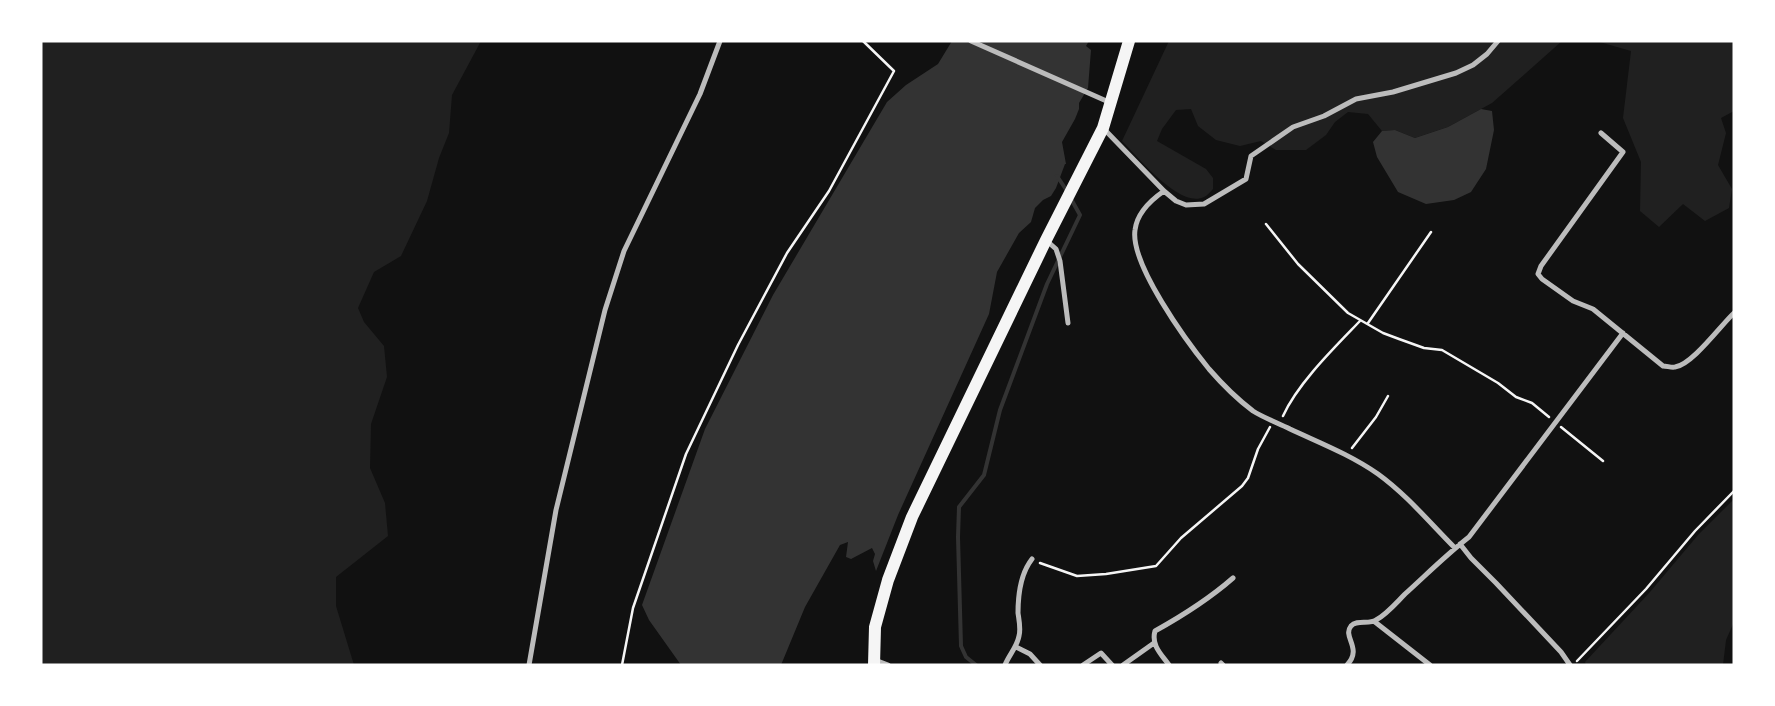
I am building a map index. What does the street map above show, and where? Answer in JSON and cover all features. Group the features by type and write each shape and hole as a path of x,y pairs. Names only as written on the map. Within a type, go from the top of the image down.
{"highway":[{"path":"874,662 875,627 888,580 912,517 1046,240 1103,128 1106,101 1129,41"}],"street":[{"path":"529,665 556,510 606,310 624,252 700,94 720,41"},
{"path":"971,41 1106,101"},
{"path":"1103,128 1176,201 1186,205 1204,204 1246,179 1251,156 1293,127 1324,116 1356,99 1392,92 1456,73 1473,65 1487,54 1498,41"},
{"path":"1601,133 1623,152 1541,266 1538,274 1542,279 1573,301 1593,309 1664,366 1677,367 1687,361 1709,341 1734,313"},
{"path":"1164,191 1153,199 1139,216 1135,230 1136,243 1141,261 1152,285 1165,307 1208,368 1226,388 1254,412 1347,455 1380,476 1401,493 1455,548"},
{"path":"1046,240 1056,249 1060,261 1068,323"},
{"path":"1347,665 1354,647 1348,633 1349,628 1354,623 1375,622 1468,537 1623,334"},
{"path":"1460,544 1570,664"},
{"path":"1005,665 1016,647 1020,636 1018,610 1022,580 1026,567 1032,560"},
{"path":"1169,665 1154,643 1152,638 1155,631 1220,589 1232,578"},
{"path":"1375,622 1430,665"},
{"path":"1122,665 1154,643"},
{"path":"1016,647 1030,654 1040,665"},
{"path":"1083,665 1101,653 1112,665"},
{"path":"874,662 888,665"}],"path":[{"path":"622,665 633,608 686,454 738,345 787,253 829,191 894,71 863,41"},
{"path":"1266,224 1298,264 1348,313 1383,333 1424,348 1442,350 1498,383 1516,396 1532,403 1603,461"},
{"path":"1368,323 1431,232"},
{"path":"1032,560 1078,576 1106,574 1156,566 1181,538 1242,486 1248,478 1258,449 1287,406 1334,348 1360,321"},
{"path":"1347,455 1376,417 1388,396"},
{"path":"1570,664 1646,589 1695,531 1734,491"}],"shaded area":[{"path":"41,41 481,41 452,95 449,133 439,158 427,201 401,256 374,272 358,308 364,322 384,346 387,377 371,424 370,468 385,503 388,536 336,577 336,606 354,665 41,665"},
{"path":"952,41 1089,41 1086,46 1091,50 1088,88 1079,103 1075,119 1062,142 1066,164 1056,188 1051,196 1043,200 1035,208 1031,222 1019,233 997,272 989,314 898,515 876,571 873,561 875,554 872,548 851,559 846,557 848,542 840,545 805,607 781,665 681,665 649,620 642,605 705,429 773,295 887,102 906,85 938,64"},
{"path":"1169,41 1562,41 1492,103 1448,127 1415,138 1395,130 1382,131 1368,114 1348,112 1335,122 1326,135 1306,150 1276,150 1261,141 1240,146 1216,140 1198,126 1191,109 1176,110 1162,129 1157,141 1206,169 1213,178 1213,189 1205,196 1194,199 1183,196 1160,180 1122,141"},
{"path":"1596,41 1734,41 1734,111 1721,118 1726,133 1718,165 1732,189 1729,208 1705,221 1683,204 1659,227 1640,211 1641,162 1623,118 1631,51"},
{"path":"1481,109 1492,111 1494,130 1486,169 1471,192 1454,200 1426,204 1398,192 1377,157 1373,142 1382,131 1395,130 1415,138 1448,127"},
{"path":"1734,499 1734,622 1726,640 1723,665 1586,665 1585,662 1650,592 1698,535"}],"waterway":[{"path":"1057,176 1067,191"},
{"path":"976,665 966,657 961,646 959,507 984,475 1000,410 1047,284 1080,215 1070,197"}]}
